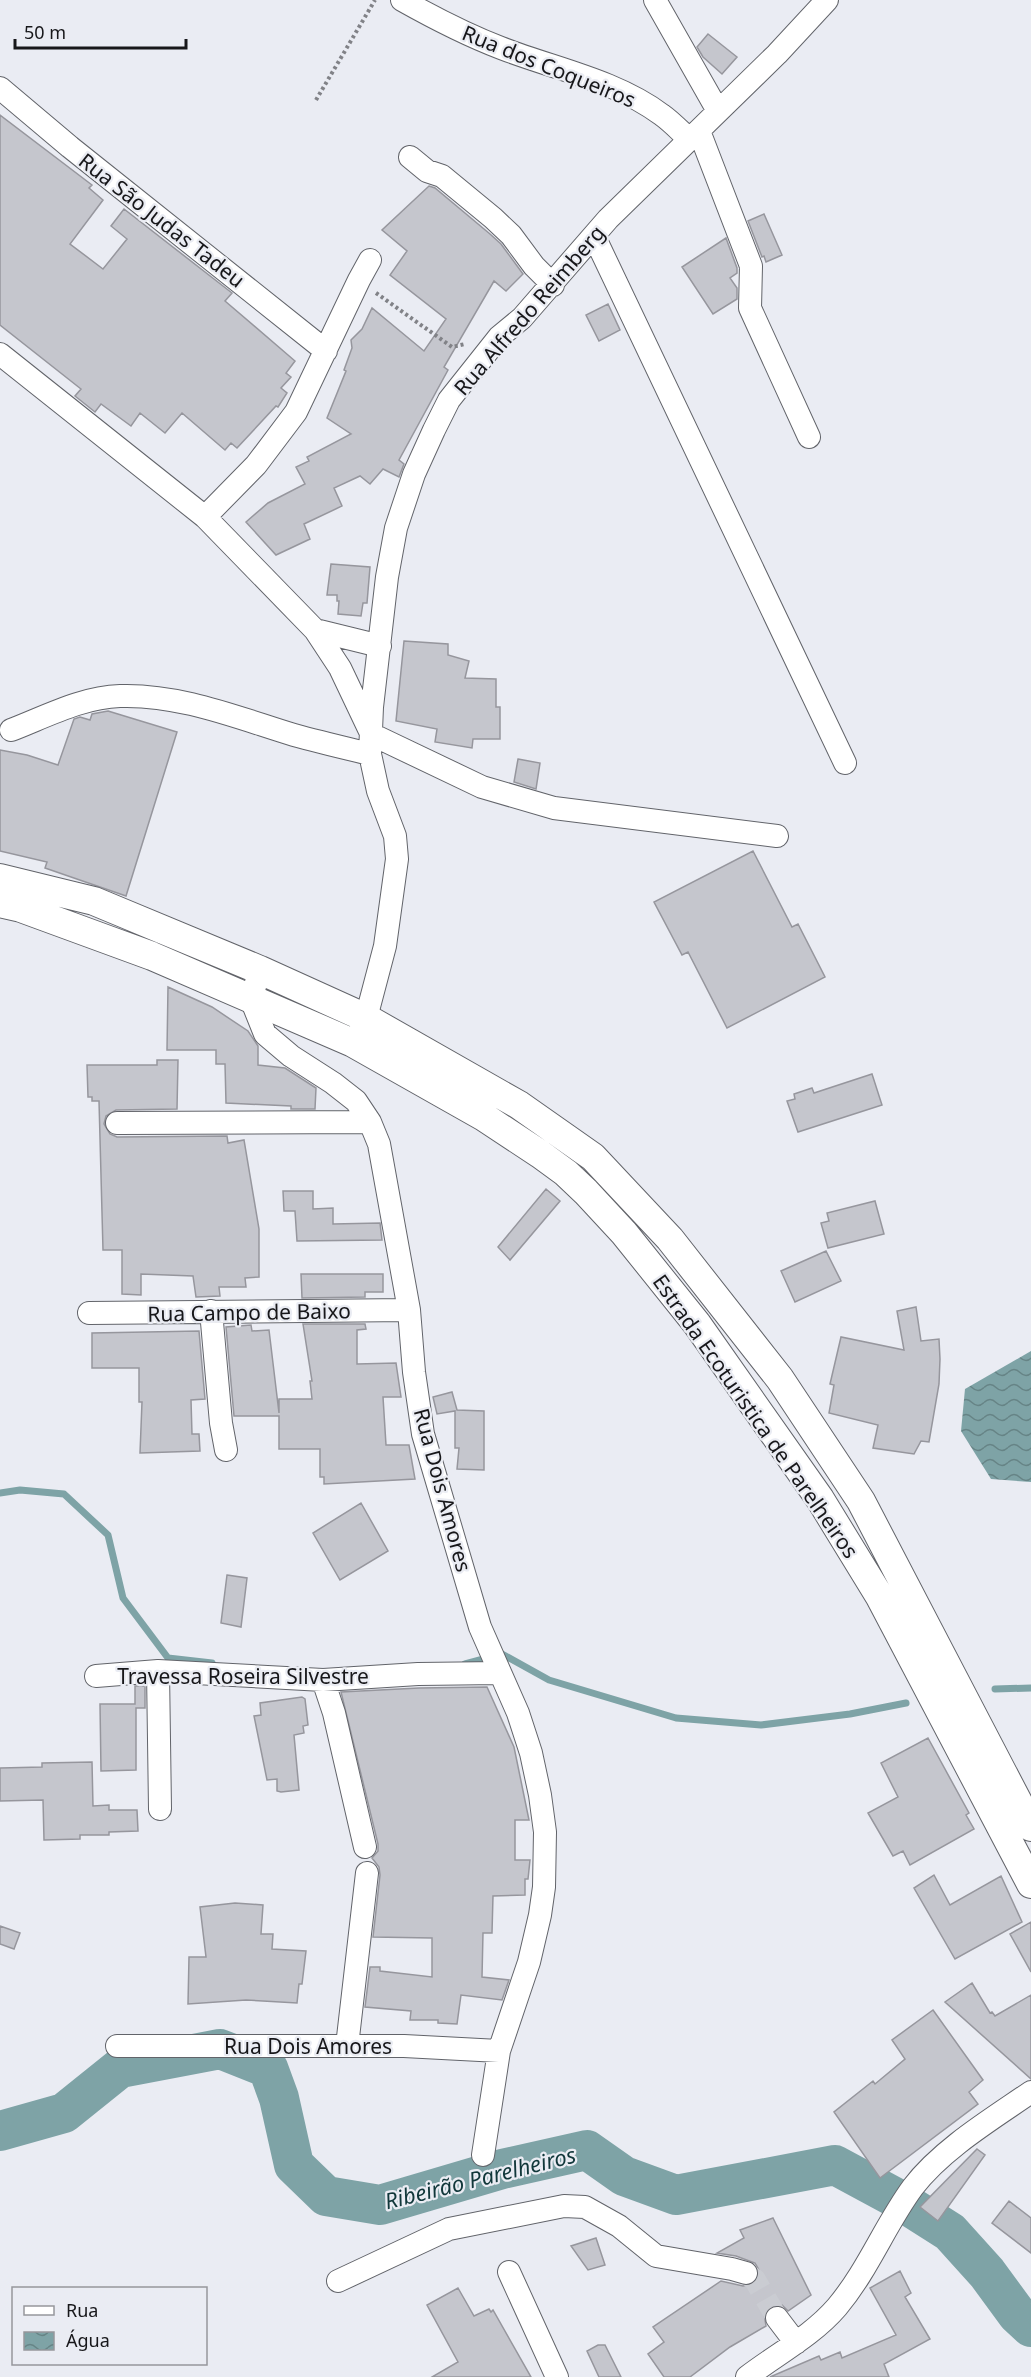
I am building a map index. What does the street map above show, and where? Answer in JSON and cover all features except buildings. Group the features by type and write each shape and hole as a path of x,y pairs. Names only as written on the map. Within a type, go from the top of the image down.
{"main road":[{"name":"Estrada Ecoturistica de Parelheiros","path":"0,878 94,901 260,970 366,1018 519,1105 593,1157 670,1239 780,1379 861,1501 1031,1827"},
{"name":"Estrada Ecoturistica de Parelheiros","path":"0,903 21,908 106,938 353,1043 484,1117 566,1173 624,1233 697,1324 820,1499 880,1597 1031,1884"}],"street":[{"name":"Rua dos Coqueiros","path":"402,0 447,25 501,48 582,74 631,97 694,136"},
{"path":"655,0 718,111"},
{"name":"Rua Alfredo Reimberg","path":"370,744 387,577 396,528 414,474 449,400 499,337 522,318 616,212 768,62 827,0"},
{"name":"Rua São Judas Tadeu","path":"0,88 70,147 326,351"},
{"path":"694,136 751,266 750,308 809,436"},
{"path":"411,158 427,171 442,176 452,183 493,218 511,235 534,266 552,285"},
{"path":"594,236 845,763"},
{"path":"205,517 256,465 296,411 370,260"},
{"path":"0,354 205,517 315,630 340,668 370,744 378,791 395,836 397,860 385,946 366,1018 353,1043"},
{"path":"315,630 380,646"},
{"path":"10,730 82,702 118,695 154,698 225,712 295,735 370,744 482,787 554,808 777,836"},
{"path":"251,999 260,970"},
{"name":"Rua Dois Amores","path":"251,999 266,1034 291,1056 356,1101 370,1122 379,1144 409,1310 414,1372 423,1434 480,1627 518,1713 531,1753 540,1796 546,1856 536,1938 499,2051 483,2155"},
{"path":"117,1123 370,1122"},
{"name":"Rua Campo de Baixo","path":"89,1313 409,1310"},
{"path":"211,1311 221,1423 226,1450"},
{"path":"158,1671 160,1809"},
{"name":"Travessa Roseira Silvestre","path":"96,1676 158,1671 323,1680 418,1674 499,1673"},
{"path":"323,1680 334,1713 365,1847"},
{"path":"347,2046 367,1873"},
{"name":"Rua Dois Amores","path":"117,2046 404,2046 499,2051"},
{"path":"747,2377 775,2368 796,2343 815,2329 837,2307 863,2271 878,2241 913,2187 930,2169 991,2119 1031,2092"},
{"path":"338,2281 449,2229 564,2206 585,2207 594,2211 619,2226 656,2256 746,2273"},
{"path":"509,2272 556,2377"},
{"path":"777,2318 796,2343"}],"path":[{"path":"316,100 375,0"},
{"path":"359,280 452,347 499,337"}],"water":[{"path":"1031,1351 1031,1482 991,1479 961,1431 965,1389"}],"waterway":[{"path":"0,1493 20,1490 64,1494 108,1535 123,1598 168,1658 212,1663"},
{"path":"465,1664 502,1654 549,1680 676,1718 761,1725 850,1714 906,1703"},
{"path":"995,1689 1031,1688"},
{"name":"Ribeirão Parelheiros","path":"0,2131 64,2113 120,2068 220,2049 268,2068 279,2098 294,2165 326,2196 380,2205 502,2169 587,2150 624,2176 676,2195 835,2165 898,2199 950,2232 987,2273 1017,2314 1031,2327"}],"tunnel":[{"path":"746,2273 755,2280 777,2318"}]}
